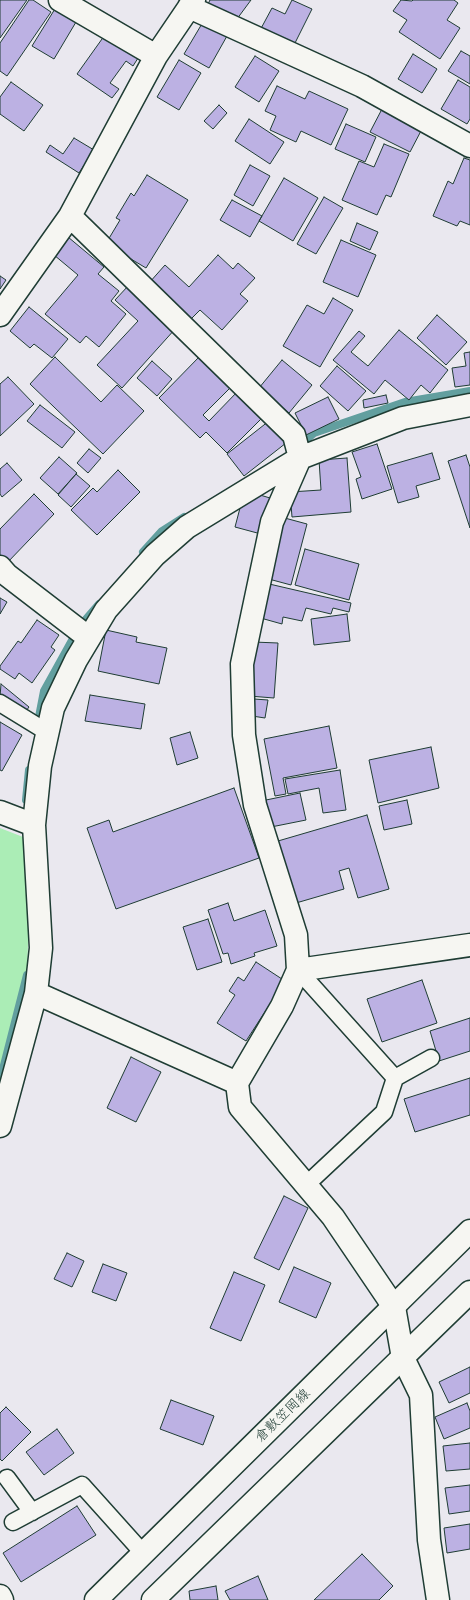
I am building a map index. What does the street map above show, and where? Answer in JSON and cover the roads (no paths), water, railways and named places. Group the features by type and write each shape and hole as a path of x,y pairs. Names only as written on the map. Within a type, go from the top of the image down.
{"street":[{"path":"60,0 156,56"},
{"path":"0,315 70,216 156,56 192,4 362,86 470,146"},
{"path":"70,216 294,435 300,458 272,522 242,664 244,736 255,805 296,935 298,970 282,1006 236,1083 240,1107 333,1217 394,1307 403,1358 422,1395 429,1540 438,1600"},
{"path":"0,1126 36,993 41,948 34,825 40,766 52,708 76,660 106,610 155,556 187,527 300,458 403,418 470,405"},
{"path":"0,567 7,575 89,638"},
{"path":"0,812 34,825"},
{"path":"298,970 470,945"},
{"path":"36,993 236,1083"},
{"name":"倉敷笠岡線","path":"96,1600 470,1231"},
{"path":"153,1600 171,1592 470,1292"},
{"path":"0,1596 2,1600"}],"lane":[{"path":"0,702 47,732"},
{"path":"298,970 395,1078"},
{"path":"306,1185 384,1112 395,1078 431,1058"},
{"path":"7,1478 32,1512"},
{"path":"13,1522 82,1485 143,1553"}],"waterway":[{"path":"299,446 314,433 405,402 470,391"},
{"path":"143,552 162,531 184,517"},
{"path":"37,727 44,691 80,626 99,604"},
{"path":"26,800 29,770"},
{"path":"0,1081 27,975"}]}
